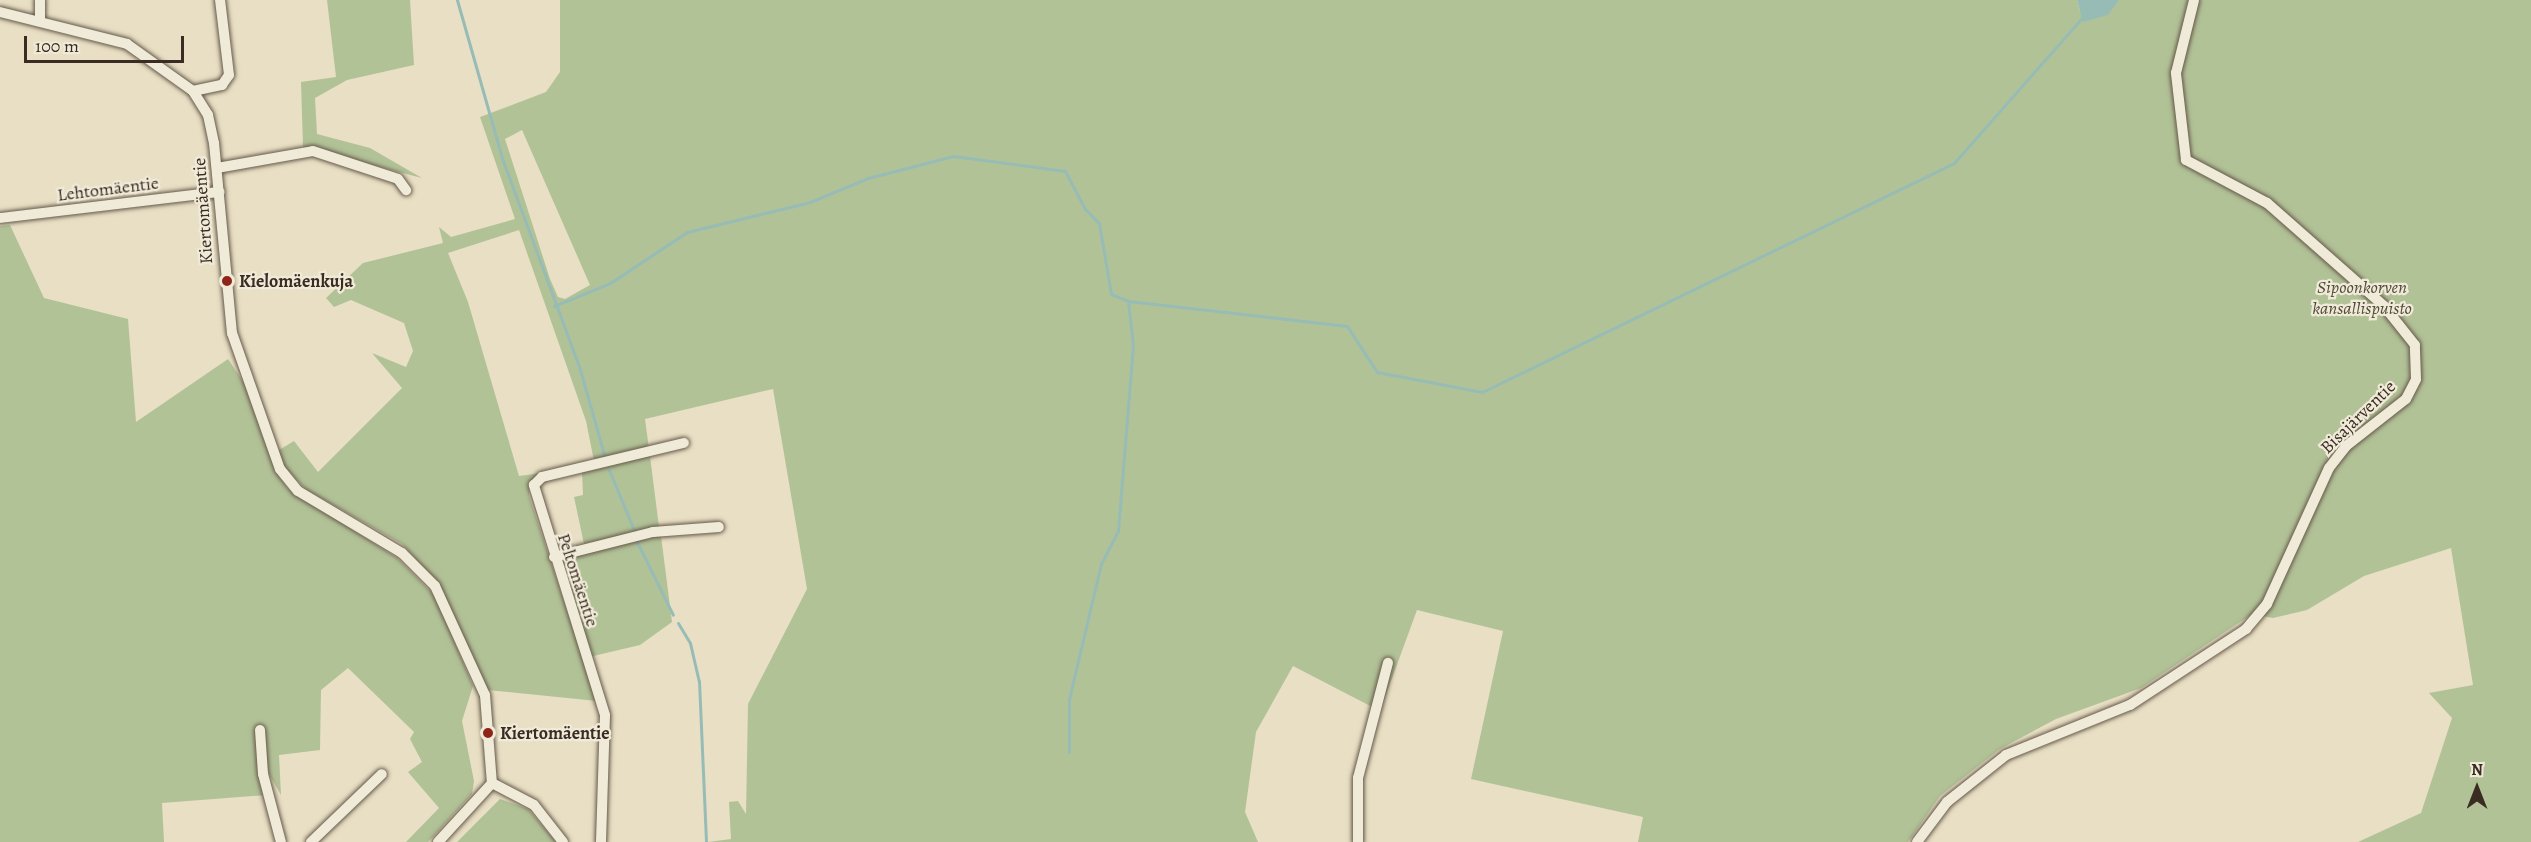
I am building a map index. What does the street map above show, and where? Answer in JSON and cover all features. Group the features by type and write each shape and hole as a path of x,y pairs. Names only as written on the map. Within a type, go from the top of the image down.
{"street":[{"path":"39,0 40,21"},
{"path":"193,91 222,85 229,75 220,0"},
{"name":"Bisajärventie","path":"1917,842 1947,802 2006,755 2160,689 2246,629 2267,603 2329,468 2346,447 2406,399 2416,380 2415,345 2393,314 2267,203 2186,160 2176,73 2194,0"},
{"name":"Kiertomäentie","path":"0,12 127,44 193,91 211,124 232,333 280,470 298,491 402,553 435,586 484,695 492,783"},
{"path":"217,168 313,151 398,179 406,190"},
{"name":"Lehtomäentie","path":"0,218 219,192"},
{"name":"Peltomäentie","path":"601,842 605,715 533,495 542,477 684,442"},
{"path":"554,557 653,532 719,527"},
{"path":"1358,842 1358,778 1388,663"},
{"path":"260,730 263,774 281,842"},
{"path":"311,842 382,774"},
{"path":"438,842 492,783 534,806 564,842"}],"green space":[{"path":"327,0 410,0 414,65 347,80 315,98 317,134 370,148 422,178 303,147 301,82 336,77"},
{"name":"Sipoonkorven kansallispuisto","path":"560,0 2077,0 2080,11 2119,0 2531,0 2531,842 2358,842 2421,813 2452,718 2429,693 2473,685 2451,548 2364,576 2307,610 2273,618 2252,614 2141,688 2056,719 2000,749 1940,796 1908,842 1638,842 1643,817 1471,779 1503,631 1417,610 1380,711 1293,666 1256,732 1245,812 1258,842 708,842 731,839 729,802 738,801 746,814 748,704 807,589 773,389 645,419 649,449 594,461 586,421 519,230 448,253 468,302 519,476 541,473 529,484 529,496 597,701 488,690 437,582 402,544 307,490 281,464 279,450 294,441 318,472 402,388 372,353 406,367 413,351 404,323 351,300 334,307 326,298 363,263 443,243 439,227 451,237 515,219 480,117 546,92 560,72","holes":["522,130 590,285 565,299 558,297 550,279 505,139"]},
{"path":"10,225 44,298 128,319 136,422 228,359 244,383 275,471 288,489 397,558 435,596 473,686 462,721 474,781 472,794 428,842 406,842 439,808 408,772 422,762 410,739 414,732 348,668 321,690 320,750 279,755 281,795 269,774 262,738 267,795 162,803 164,842 0,842 0,226"},
{"path":"650,456 659,527 584,544 574,497 583,495 582,471"},
{"path":"661,536 672,622 640,645 589,657 559,559"},
{"path":"500,799 528,809 556,842 457,842"}],"water":[{"path":"2077,0 2119,0 2108,15 2083,22"}],"waterway":[{"path":"457,0 503,161 579,366 605,458"},
{"path":"554,306 610,283 687,232 810,202 868,178 953,156 1065,171 1085,209 1099,223 1111,294 1128,301 1347,326 1377,372 1482,392 1954,163 2082,18"},
{"path":"1069,752 1069,699 1101,564 1118,531 1133,346 1128,301"},
{"path":"609,470 634,530"},
{"path":"637,542 673,615"},
{"path":"678,623 690,643 699,681 706,842"}],"place":[{"name":"Kielomäenkuja","path":"227,281"},
{"name":"Kiertomäentie","path":"488,733"}]}
